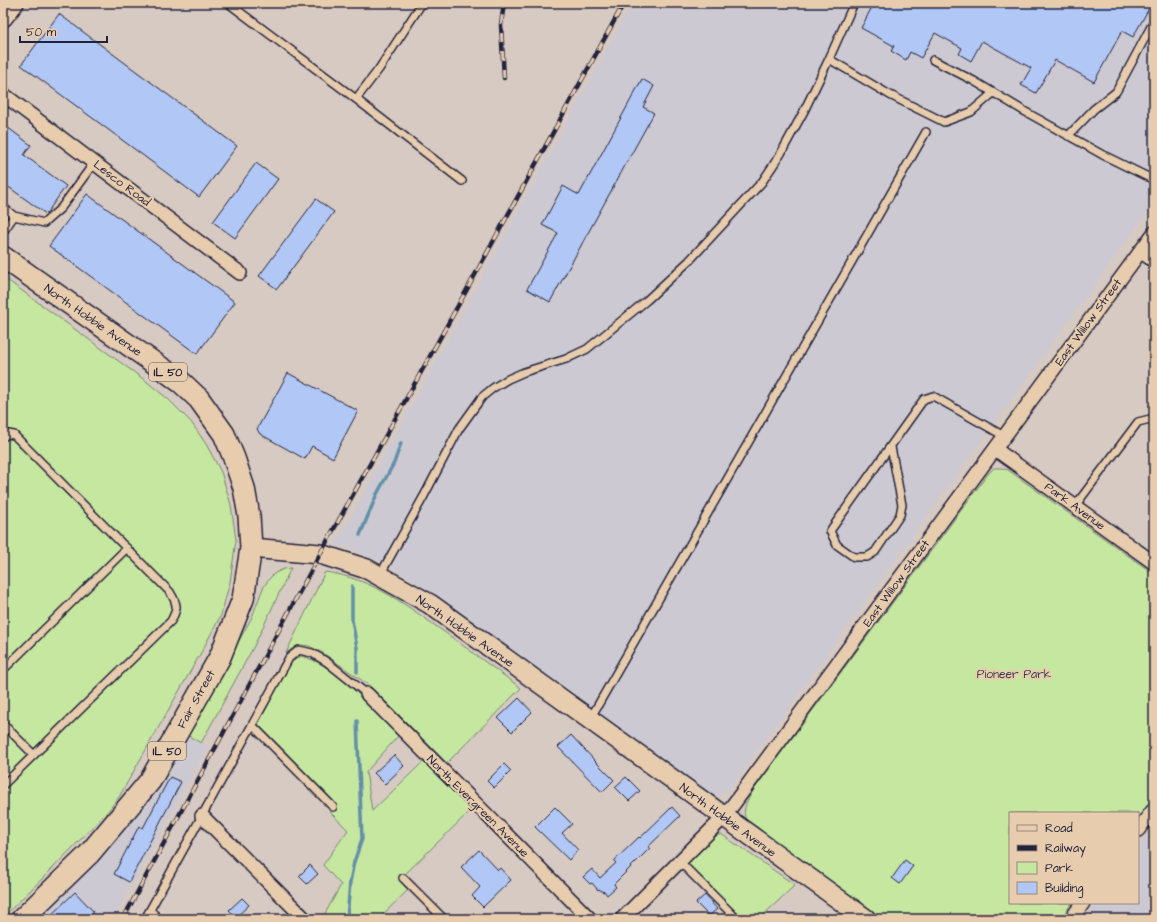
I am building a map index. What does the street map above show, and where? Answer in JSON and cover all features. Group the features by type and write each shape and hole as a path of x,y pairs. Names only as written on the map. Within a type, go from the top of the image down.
{"main road":[{"path":"3,17 14,3"},
{"name":"North Hobbie Avenue","path":"3,257 163,369 182,383 199,399 224,434 234,458 244,488 249,516 251,548 320,554 367,569 430,604 866,919"},
{"name":"Fair Street","path":"22,919 89,854 150,781 220,657 243,599 251,548"}],"street":[{"name":"Lesco Road","path":"3,94 240,273"},
{"name":"East Willow Street","path":"622,919 724,817 1154,233"},
{"path":"1140,251 1154,261"},
{"name":"Park Avenue","path":"995,449 1154,563"},
{"name":"North Evergreen Avenue","path":"367,694 590,919"},
{"path":"1139,829 1154,809"},
{"path":"202,816 305,919"},
{"path":"1071,919 1082,904"}],"lane":[{"path":"228,3 462,181"},
{"path":"356,99 379,69 422,3"},
{"path":"379,576 421,503 460,429 482,397 508,379 524,372 566,359 587,349 647,300 688,261 762,182 780,155 804,111 854,3"},
{"path":"1068,136 1094,109 1116,92 1154,21"},
{"path":"829,59 890,95 944,122 971,112 993,93"},
{"path":"934,60 1068,136 1154,180"},
{"path":"590,720 926,132"},
{"path":"3,208 14,216 44,223 61,208 94,163"},
{"path":"3,232 14,216"},
{"path":"891,448 902,505 900,515 875,552 867,557 854,557 837,544 830,531 891,448 924,399 933,396 1004,436"},
{"path":"1075,506 1138,422 1154,418"},
{"path":"3,437 8,434 14,435 170,592 177,603 176,611 171,621 3,785"},
{"path":"3,670 127,548"},
{"path":"145,919 289,658 299,650 312,653 327,662 367,694"},
{"path":"3,724 34,755"},
{"path":"252,725 333,807"},
{"path":"680,862 737,919"},
{"path":"403,878 444,919"},
{"path":"150,910 159,919"}],"shaded area":[{"path":"632,3 1154,3 1154,203 731,787 724,793 715,796 706,793 410,578 381,562 349,548 335,545"},
{"path":"187,735 208,747 113,919 34,919 121,833 138,813"},
{"path":"1154,825 1154,919 1084,919 1095,904 1139,904 1139,846"}],"green space":[{"path":"3,277 146,381 168,399 191,422 206,444 221,472 231,505 236,540 230,582 221,615 119,797 108,811 3,917"},
{"name":"Pioneer Park","path":"994,468 1008,470 1154,574 1154,797 1139,817 1139,812 1009,812 1009,904 1071,904 1060,919 879,919 748,825 745,810 749,797 755,788 988,474"},
{"path":"291,568 254,646 201,743 187,735 252,617 263,588 275,573"},
{"path":"325,572 359,580 389,595 419,614 521,688 447,763 370,686 323,653 309,646 302,645 295,647 286,653"},
{"path":"301,656 314,660 340,678 366,702 398,736 366,772 372,811 423,762 471,810 399,880 408,890 378,919 322,919 341,885 323,865 348,830 329,811 334,801 258,724 290,663"},
{"path":"721,834 795,885 759,919 743,919 687,864 712,838"}],"building":[{"path":"874,3 1152,3 1133,37 1122,31 1094,82 1055,60 1036,93 1021,85 1031,68 982,41 971,61 959,54 962,48 935,33 921,58 910,52 906,60 891,51 894,46 861,28"},
{"path":"59,14 237,146 199,197 21,65"},
{"path":"642,79 654,86 643,107 654,113 550,302 527,289 558,233 542,225 563,186 579,195"},
{"path":"3,124 31,145 24,155 66,186 46,214 3,183"},
{"path":"256,163 278,179 235,238 213,222"},
{"path":"87,194 235,302 197,354 49,246"},
{"path":"316,199 334,212 277,289 259,276"},
{"path":"288,373 358,411 333,458 312,446 305,459 260,434 257,429"},
{"path":"519,698 532,712 512,732 498,718"},
{"path":"571,735 614,780 602,792 558,747"},
{"path":"394,755 404,766 385,784 374,773"},
{"path":"504,764 511,771 494,788 487,781"},
{"path":"170,777 181,782 129,882 114,874 139,826 143,828"},
{"path":"626,777 640,791 629,801 615,787"},
{"path":"555,807 572,824 562,833 578,850 569,860 535,827"},
{"path":"672,807 680,816 648,847 650,848 614,884 616,887 607,895 604,891 598,890 592,883 590,884 583,877 592,869 600,878 616,863 614,861"},
{"path":"479,850 498,870 500,868 511,880 483,907 472,896 480,887 461,867"},
{"path":"905,860 913,866 900,884 892,878"},
{"path":"310,865 318,874 307,884 299,876"},
{"path":"75,892 94,912 87,919 47,919"},
{"path":"705,895 717,909 709,916 696,903"},
{"path":"242,898 249,905 236,917 229,910"}],"waterway":[{"path":"360,535 377,494 394,463 401,443"},
{"path":"352,586 352,620 357,648 357,672"},
{"path":"347,919 350,882 354,862 362,839 357,721"}],"railway":[{"path":"504,3 501,25 504,78"},
{"path":"123,919 320,554 624,3"}]}
